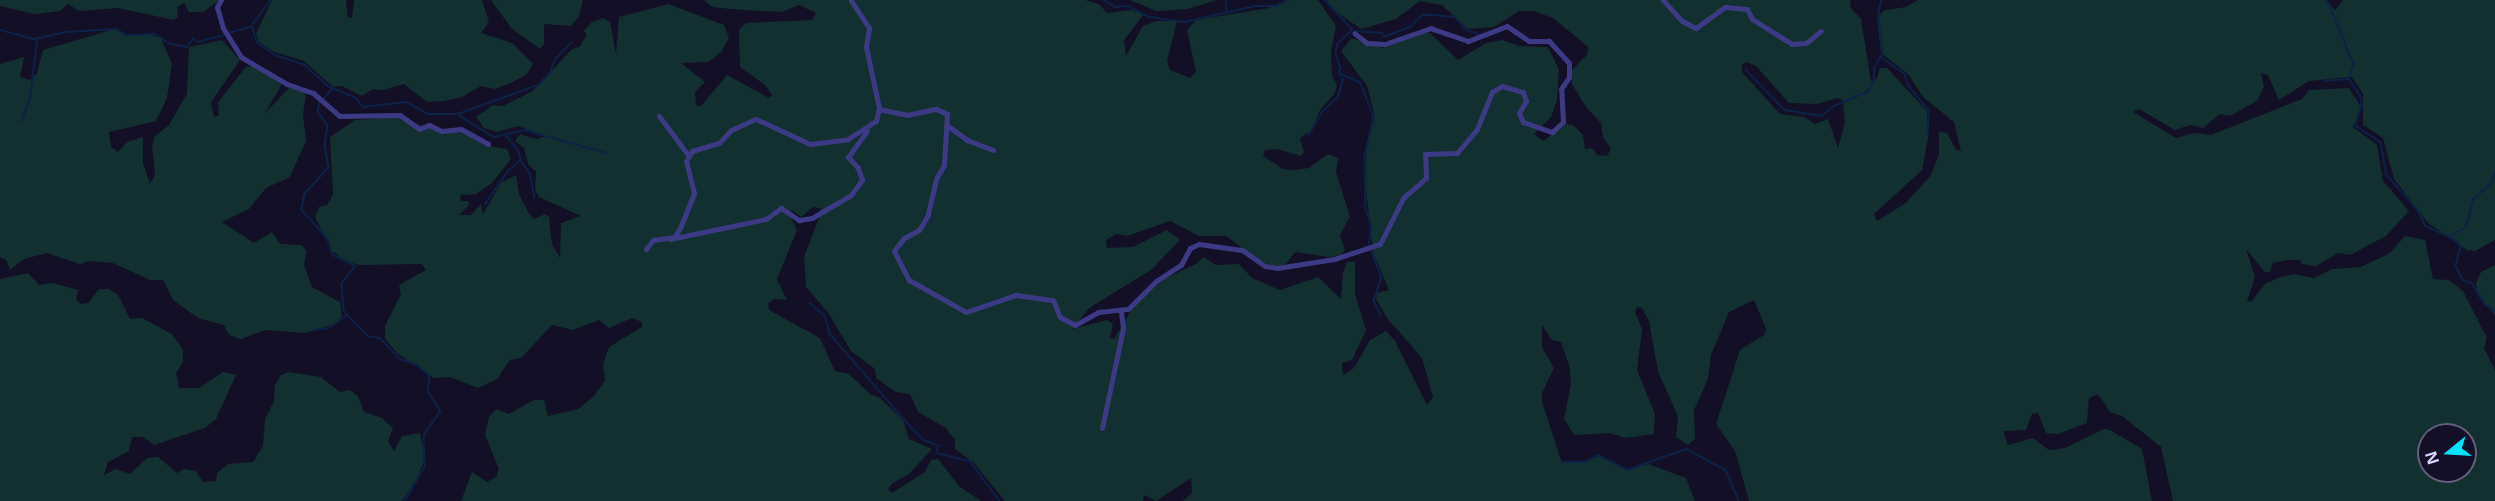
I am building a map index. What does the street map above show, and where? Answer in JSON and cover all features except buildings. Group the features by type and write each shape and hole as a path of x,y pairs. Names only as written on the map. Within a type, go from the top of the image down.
{"street":[{"path":"221,0 217,7 219,17 241,57 287,84 313,93 339,116 400,114 416,123 419,129 429,125 442,131 461,129 488,144"},
{"path":"646,249 652,240 678,240 721,226 766,219 781,208 800,220 812,218 851,195 862,180 858,168 848,157 879,109 866,47 869,28 851,0"},
{"path":"1663,0 1682,21 1696,28 1725,7 1747,9 1752,19 1792,44 1806,42 1821,31"},
{"path":"1121,312 1181,265 1190,248 1199,244 1242,250 1265,266 1277,268 1334,259 1380,244 1403,198 1426,178 1425,154 1457,153 1477,129 1492,92 1502,86 1523,92 1526,101 1519,113 1523,122 1552,132 1563,122 1561,90 1569,77 1569,63 1548,41 1529,41 1507,26 1468,41 1431,28 1386,44 1367,43 1354,33"},
{"path":"879,109 907,115 942,109 948,114 944,165 936,179 925,221 894,251 909,280 966,312 1020,295 1053,300 1060,317 1075,325 1107,309 1121,312"},
{"path":"659,116 688,155 687,168 694,193 680,228 668,239"},
{"path":"688,155 718,143 731,130 756,119 783,135 810,144 839,141 868,129"},
{"path":"948,126 993,150"},
{"path":"1102,428 1123,328 1121,312"}],"green space":[{"path":"0,0 220,0 203,12 189,12 184,3 177,7 178,17 174,20 118,8 79,11 68,4 60,11 35,14 0,6"},
{"path":"272,0 346,0 348,18 352,17 354,0 482,0 489,22 481,33 512,43 533,64 527,74 511,83 495,89 481,86 462,97 444,101 427,102 404,84 384,90 373,89 362,96 342,86 333,87 304,61 274,52 259,42 256,34"},
{"path":"491,0 583,0 579,16 571,26 544,24 544,44 540,49 511,28"},
{"path":"704,0 1085,0 1099,4 1107,13 1131,10 1144,14 1124,40 1126,56 1143,26 1157,21 1177,21 1167,61 1170,70 1190,78 1196,72 1187,30 1196,20 1269,8 1289,0 1318,0 1336,26 1331,51 1332,76 1337,85 1335,93 1320,110 1312,130 1300,138 1304,152 1301,156 1277,149 1265,150 1263,156 1283,169 1294,170 1309,168 1328,154 1338,158 1336,172 1350,217 1340,235 1345,250 1340,255 1329,257 1295,252 1286,264 1275,267 1258,260 1226,236 1199,236 1170,221 1127,236 1116,234 1106,240 1107,248 1133,247 1167,230 1180,240 1151,270 1089,308 1072,329 1107,320 1113,324 1110,338 1114,339 1136,302 1164,279 1198,263 1203,257 1216,265 1239,264 1252,278 1280,290 1318,277 1341,299 1343,272 1347,262 1355,262 1355,294 1366,330 1352,360 1342,363 1343,375 1354,368 1370,340 1386,331 1395,341 1427,405 1433,397 1422,358 1387,318 1376,299 1377,293 1389,290 1373,252 1365,180 1367,143 1375,117 1367,86 1341,51 1352,38 1384,48 1425,33 1430,33 1458,60 1486,43 1502,40 1520,46 1548,47 1559,70 1557,100 1551,117 1534,134 1543,141 1567,124 1573,125 1583,135 1585,149 1592,148 1597,155 1607,156 1611,149 1603,137 1601,123 1586,107 1572,84 1572,70 1588,54 1588,47 1553,18 1533,11 1519,11 1494,27 1468,29 1442,5 1420,1 1396,19 1361,29 1331,8 1327,0 1851,0 1850,7 1861,19 1871,81 1877,79 1880,68 1887,68 1927,111 1928,139 1922,170 1874,214 1877,221 1906,203 1931,175 1939,154 1939,132 1947,133 1956,150 1961,151 1954,122 1923,97 1908,74 1881,53 1877,17 1885,10 1906,7 1918,0 2325,0 2335,10 2343,0 2495,0 2495,240 2475,251 2467,250 2428,223 2394,179 2383,138 2363,125 2363,94 2352,77 2309,81 2279,100 2268,75 2261,73 2264,86 2257,101 2230,116 2220,114 2203,128 2190,125 2175,130 2139,109 2133,112 2176,138 2193,133 2211,135 2302,99 2309,90 2349,88 2361,107 2353,127 2377,145 2383,181 2409,211 2386,236 2350,255 2338,253 2316,266 2302,264 2300,260 2288,260 2273,263 2270,272 2265,272 2246,249 2255,277 2247,301 2251,302 2266,283 2281,277 2294,274 2314,278 2332,269 2361,267 2390,253 2405,236 2425,240 2433,279 2449,280 2463,291 2487,338 2484,348 2495,370 2495,501 2173,501 2161,447 2122,416 2110,412 2098,394 2089,398 2087,423 2058,434 2046,433 2038,413 2032,414 2026,430 2003,431 2008,445 2033,438 2049,450 2065,448 2104,429 2110,430 2142,449 2152,501 1749,501 1735,451 1716,424 1740,350 1764,335 1766,329 1754,300 1729,312 1711,355 1708,379 1694,410 1695,439 1688,445 1676,437 1678,417 1658,371 1649,321 1642,308 1637,307 1635,312 1642,329 1637,370 1655,414 1654,434 1625,438 1610,433 1574,435 1564,419 1571,384 1569,365 1561,342 1552,340 1542,325 1542,347 1554,368 1542,393 1542,402 1562,463 1584,463 1598,456 1626,470 1648,464 1686,478 1695,501 1183,501 1192,493 1191,478 1156,501 1144,495 1143,501 1005,501 973,462 955,449 955,440 946,428 918,412 910,394 896,392 876,378 875,369 851,351 829,314 806,287 804,257 821,213 820,208 813,207 801,217 792,210 789,214 797,230 777,279 787,300 774,299 768,303 769,310 820,338 835,371 849,374 870,394 880,398 903,420 909,439 932,449 909,474 893,483 888,489 892,493 925,472 931,460 938,459 959,486 981,501 461,501 472,472 487,482 496,477 499,469 485,435 489,417 497,409 509,414 534,400 544,400 548,416 578,409 594,396 605,381 603,364 609,347 642,327 642,322 632,318 609,328 599,320 573,330 552,325 521,358 510,360 497,379 478,388 450,377 434,378 397,353 385,339 385,326 401,294 399,285 426,270 422,264 359,265 345,261 332,251 315,217 319,207 327,205 333,195 330,137 355,120 401,117 427,128 466,133 484,145 507,149 511,159 492,183 476,194 460,195 461,201 468,201 469,205 459,215 471,215 481,204 483,214 501,183 516,175 519,194 529,214 534,219 545,214 549,217 552,244 560,258 561,223 581,216 539,197 535,190 536,171 529,166 524,148 515,141 520,134 537,139 546,136 518,126 497,132 484,128 476,117 493,105 503,106 533,91 571,50 580,46 587,34 583,31 592,22 603,18 610,22 616,54 619,17 668,4 724,25 729,38 721,52 708,62 681,63 705,82 695,92 696,105 701,106 727,75 769,98 772,95 765,85 740,67 739,30 746,23 812,20 816,13 799,5 782,12 712,7","holes":["1746,62 1756,66 1789,103 1817,104 1838,98 1843,101 1845,122 1838,148 1828,119 1815,124 1804,117 1780,114 1742,72 1742,65"]},
{"path":"1130,0 1217,0 1188,9 1156,11"},
{"path":"115,29 127,36 148,34 161,38 172,64 167,98 156,121 109,132 111,147 118,152 127,142 143,137 143,163 150,184 155,175 152,145 155,136 169,125 187,94 189,47 222,40 240,60 211,102 214,117 219,115 218,102 246,67 252,66 282,84 265,113 290,87 306,93 303,115 306,141 290,177 266,188 249,209 222,222 254,243 272,232 280,244 302,245 306,251 304,265 312,287 340,302 342,316 334,324 306,333 265,330 241,339 229,335 224,325 198,318 173,300 163,280 150,280 113,263 89,261 80,264 47,253 24,259 10,270 6,260 0,257 0,64 24,57 20,77 30,80 37,73 43,50"},
{"path":"2495,265 2495,315 2478,296 2476,283 2481,272"},
{"path":"28,273 39,285 53,283 78,290 76,300 81,304 88,303 99,289 109,289 118,295 130,319 142,318 172,334 183,350 183,362 176,373 179,388 199,388 223,372 236,375 216,419 205,428 154,445 143,437 132,437 129,451 108,462 104,475 116,469 130,474 147,458 158,457 177,473 184,469 196,471 203,482 216,481 217,473 228,464 253,462 263,446 265,419 274,401 275,385 281,375 289,372 321,377 340,392 350,390 358,396 364,412 382,418 393,428 388,441 394,451 402,436 420,433 425,459 416,480 402,501 0,501 0,279"}],"waterway":[{"path":"271,0 252,26 258,43 275,55 305,65 328,86 356,98 363,107 407,102 428,114 458,114 538,85 550,73 555,59 572,42"},
{"path":"1104,0 1115,7 1128,6 1150,17 1185,22 1256,6 1276,6 1287,0"},
{"path":"1226,0 1227,11"},
{"path":"1325,0 1352,29"},
{"path":"1746,70 1785,110 1821,116 1834,106 1867,92 1874,82 1874,68 1883,52 1878,16 1881,0"},
{"path":"2327,0 2354,64 2349,79 2361,96 2362,106 2356,126 2381,142 2387,175 2417,209 2426,226 2456,240 2461,247 2456,266 2463,280 2472,283 2485,304 2495,311"},
{"path":"1356,31 1382,33 1384,37 1410,27 1423,15 1432,15 1455,17 1467,30 1478,34"},
{"path":"229,33 250,27"},
{"path":"0,30 34,39 66,32 116,29 127,35 155,34 169,43 187,47 193,38 198,42 225,35"},
{"path":"1353,30 1338,44 1336,53 1341,69 1339,73 1361,83 1374,117 1365,157 1366,209 1372,227 1369,245"},
{"path":"21,122 30,98 37,41"},
{"path":"1881,57 1905,74 1909,86 1929,111 1928,134"},
{"path":"1308,136 1322,112 1338,97 1343,80 1340,76"},
{"path":"2325,81 2348,79"},
{"path":"323,100 332,89"},
{"path":"320,103 318,112 328,126 325,145 329,168 305,194 302,210 328,239 333,255 356,266 342,283 344,311 368,336 380,338 400,359 417,365 430,376 428,392 441,411 424,435 425,467 405,501"},
{"path":"460,116 494,137 524,130 607,153"},
{"path":"485,204 507,172 521,160 517,149 506,136"},
{"path":"521,161 530,173 535,198"},
{"path":"2450,236 2466,227 2473,200 2492,182 2495,173"},
{"path":"1371,249 1382,277 1374,301 1381,315"},
{"path":"810,303 826,317 830,334 909,425 924,440 939,446 937,453 970,461 1000,501"},
{"path":"313,330 329,328 346,315"},
{"path":"1562,462 1585,462 1598,455 1627,470 1686,449 1726,470 1739,501"}]}
